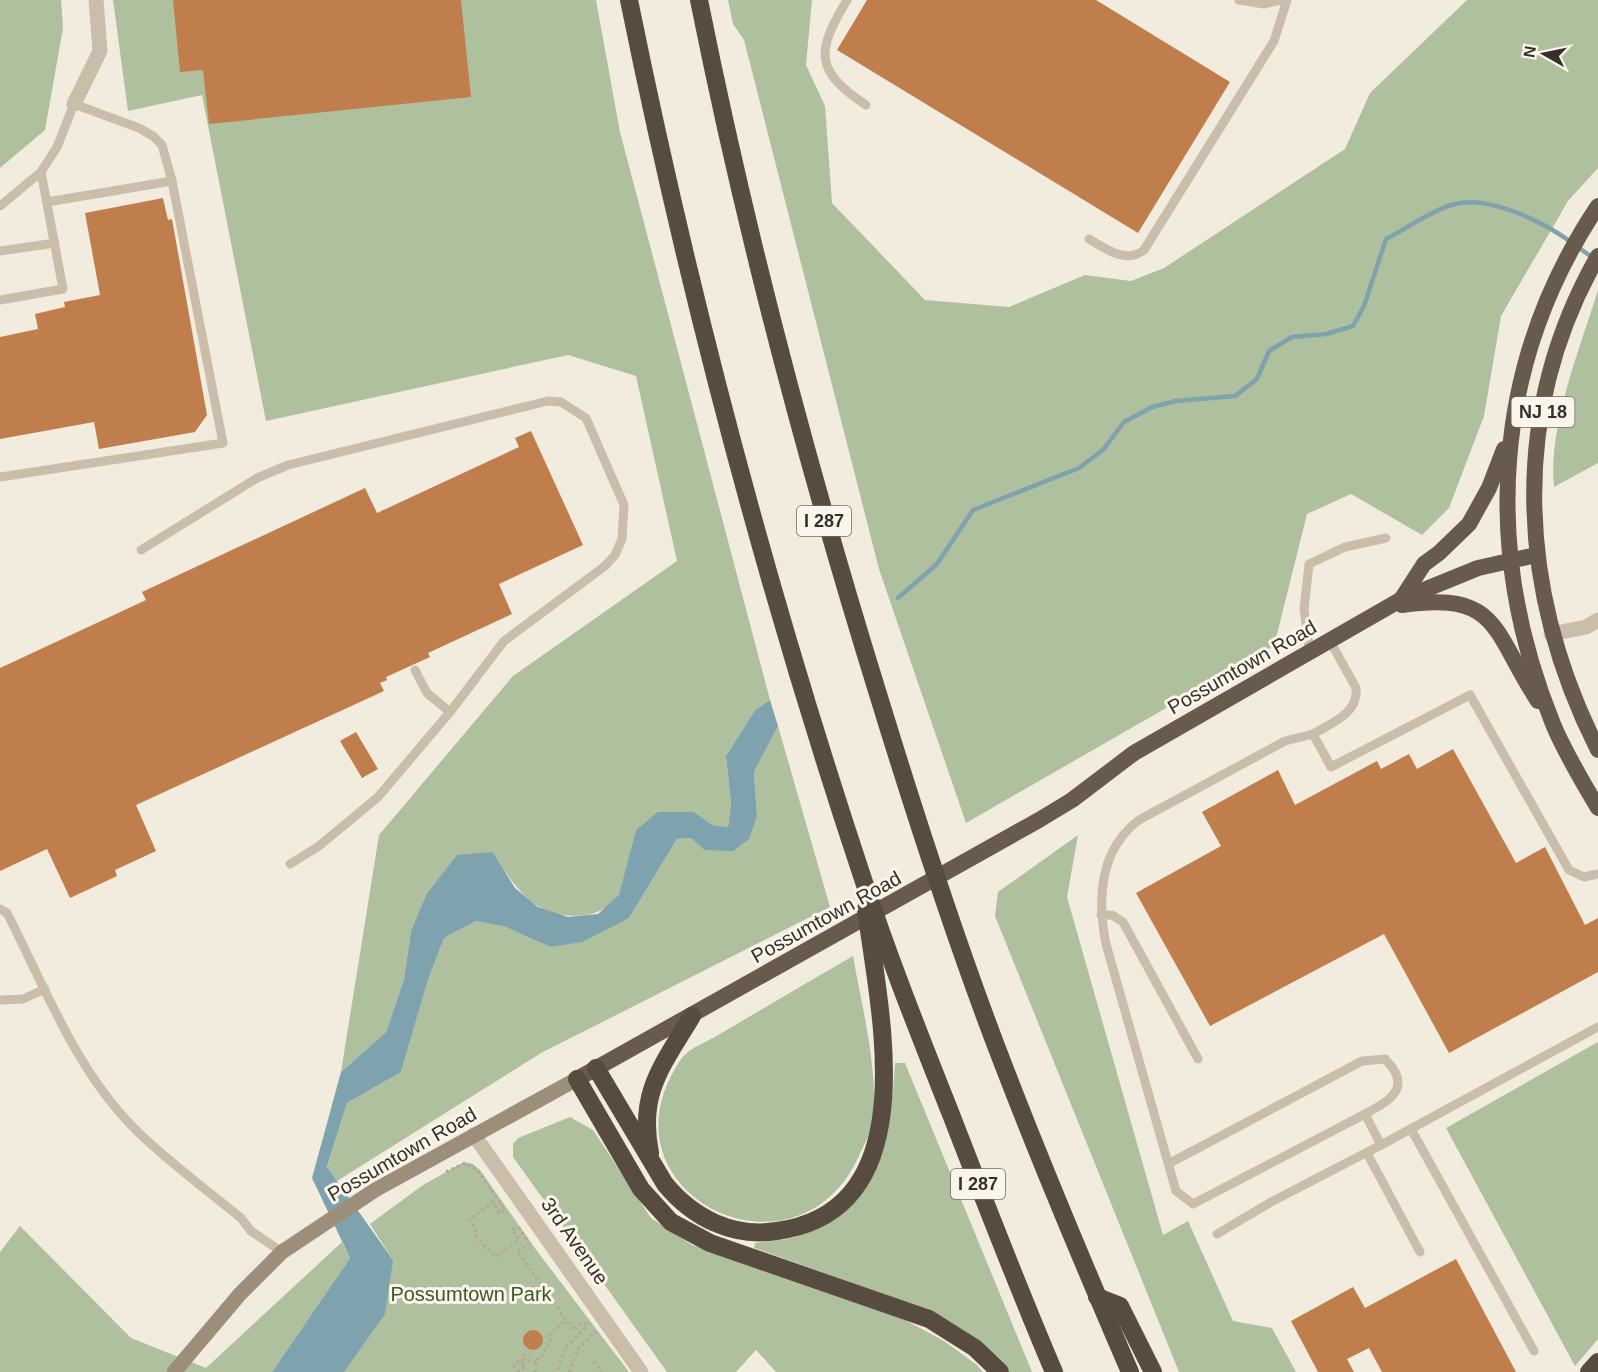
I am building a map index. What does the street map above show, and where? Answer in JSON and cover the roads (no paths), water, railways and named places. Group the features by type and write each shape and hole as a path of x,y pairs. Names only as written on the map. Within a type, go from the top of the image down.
{"highway":[{"name":"I 287","path":"629,0 679,235 710,362 777,603 861,875 904,994 1021,1295 1054,1372"},
{"name":"I 287","path":"699,0 720,104 787,381 825,523 911,801 1002,1061 1097,1297 1130,1372"},
{"name":"NJ 18","path":"1509,560 1507,499 1512,428 1528,354 1549,296 1582,230 1598,206"},
{"name":"NJ 18","path":"1536,555 1535,480 1554,355 1586,277 1598,256"},
{"path":"1396,603 1424,564 1469,524 1489,488 1512,428"},
{"path":"1536,555 1551,634 1577,707 1598,750"},
{"name":"Possumtown Road","path":"577,1079 1039,820 1072,800 1134,753 1396,603 1450,578 1509,560 1536,555"},
{"path":"1509,560 1526,645 1554,725"},
{"path":"1396,603 1452,601 1478,610 1495,628 1523,679 1554,725 1598,808"},
{"path":"596,1068 652,1164 678,1200 717,1224 738,1231 757,1233 777,1231 820,1219 838,1206 860,1179 878,1137 884,1113 885,1084 878,1004 861,875"},
{"path":"652,1164 648,1141 647,1102 660,1069 692,1016"},
{"path":"577,1079 641,1189 671,1222 710,1243 928,1319 975,1348 1000,1372"},
{"path":"1097,1297 1120,1306 1153,1372"},
{"path":"1589,1372 1598,1362"}],"main road":[{"name":"Possumtown Road","path":"174,1372 240,1294 282,1252 375,1190 577,1079"}],"street":[{"path":"74,104 100,51 96,0"},
{"path":"1551,634 1586,627 1598,620"},
{"name":"3rd Avenue","path":"474,1135 641,1372"}],"lane":[{"path":"847,0 830,32 825,58 830,75 843,90 866,105"},
{"path":"1239,0 1264,4 1281,0"},
{"path":"1089,239 1115,254 1128,257 1144,250 1274,41 1287,0"},
{"path":"0,206 41,172 57,147 74,104 139,128 153,136 162,145 172,180 224,443 0,477"},
{"path":"0,300 63,289 41,172"},
{"path":"47,202 172,180"},
{"path":"0,251 55,243"},
{"path":"141,550 257,478 288,465 535,404 561,402 586,418 624,506 622,539 615,555 605,566 504,641 450,712 378,797 319,846 290,864"},
{"path":"1310,654 1304,609 1309,564 1345,548 1386,538"},
{"path":"1168,1164 1362,1061 1372,1058 1385,1059 1395,1074 1396,1091 1392,1099 1193,1204 1176,1191 1168,1164 1106,944 1101,915 1104,879 1113,849 1123,832 1139,820 1285,741 1313,735 1350,711 1356,700 1356,688 1330,642"},
{"path":"415,669 427,693 450,712"},
{"path":"1313,735 1331,767 1470,695 1569,870 1584,877 1598,874"},
{"path":"0,909 7,913 81,1058 108,1097 138,1132 241,1218 250,1231 282,1252"},
{"path":"1101,915 1112,915 1123,922 1198,1059"},
{"path":"0,1000 22,999 45,988"},
{"path":"1217,1234 1298,1187 1367,1153 1598,1027"},
{"path":"1365,1114 1381,1145"},
{"path":"1410,1129 1534,1351"},
{"path":"1367,1153 1420,1252"}],"water":[{"path":"770,700 778,726 754,772 757,816 749,839 733,851 704,850 691,838 677,839 629,918 582,942 550,947 506,927 476,921 444,938 428,980 401,1072 347,1103 327,1167 393,1260 385,1314 344,1372 272,1372 350,1258 312,1178 341,1072 386,1032 404,979 411,931 426,895 457,855 493,852 515,888 538,907 568,917 598,914 619,895 636,830 658,812 694,812 712,825 728,827 731,804 726,756 755,710"}],"waterway":[{"path":"898,598 937,564 973,510 1079,468 1103,450 1124,422 1152,407 1176,401 1235,396 1257,379 1269,351 1292,337 1326,334 1353,326 1364,306 1386,239 1426,216 1451,205 1465,202 1481,203 1497,206 1530,218 1571,242"},
{"path":"1578,247 1593,258"}],"park label":[{"name":"Possumtown Park","path":"471,1294"}]}
